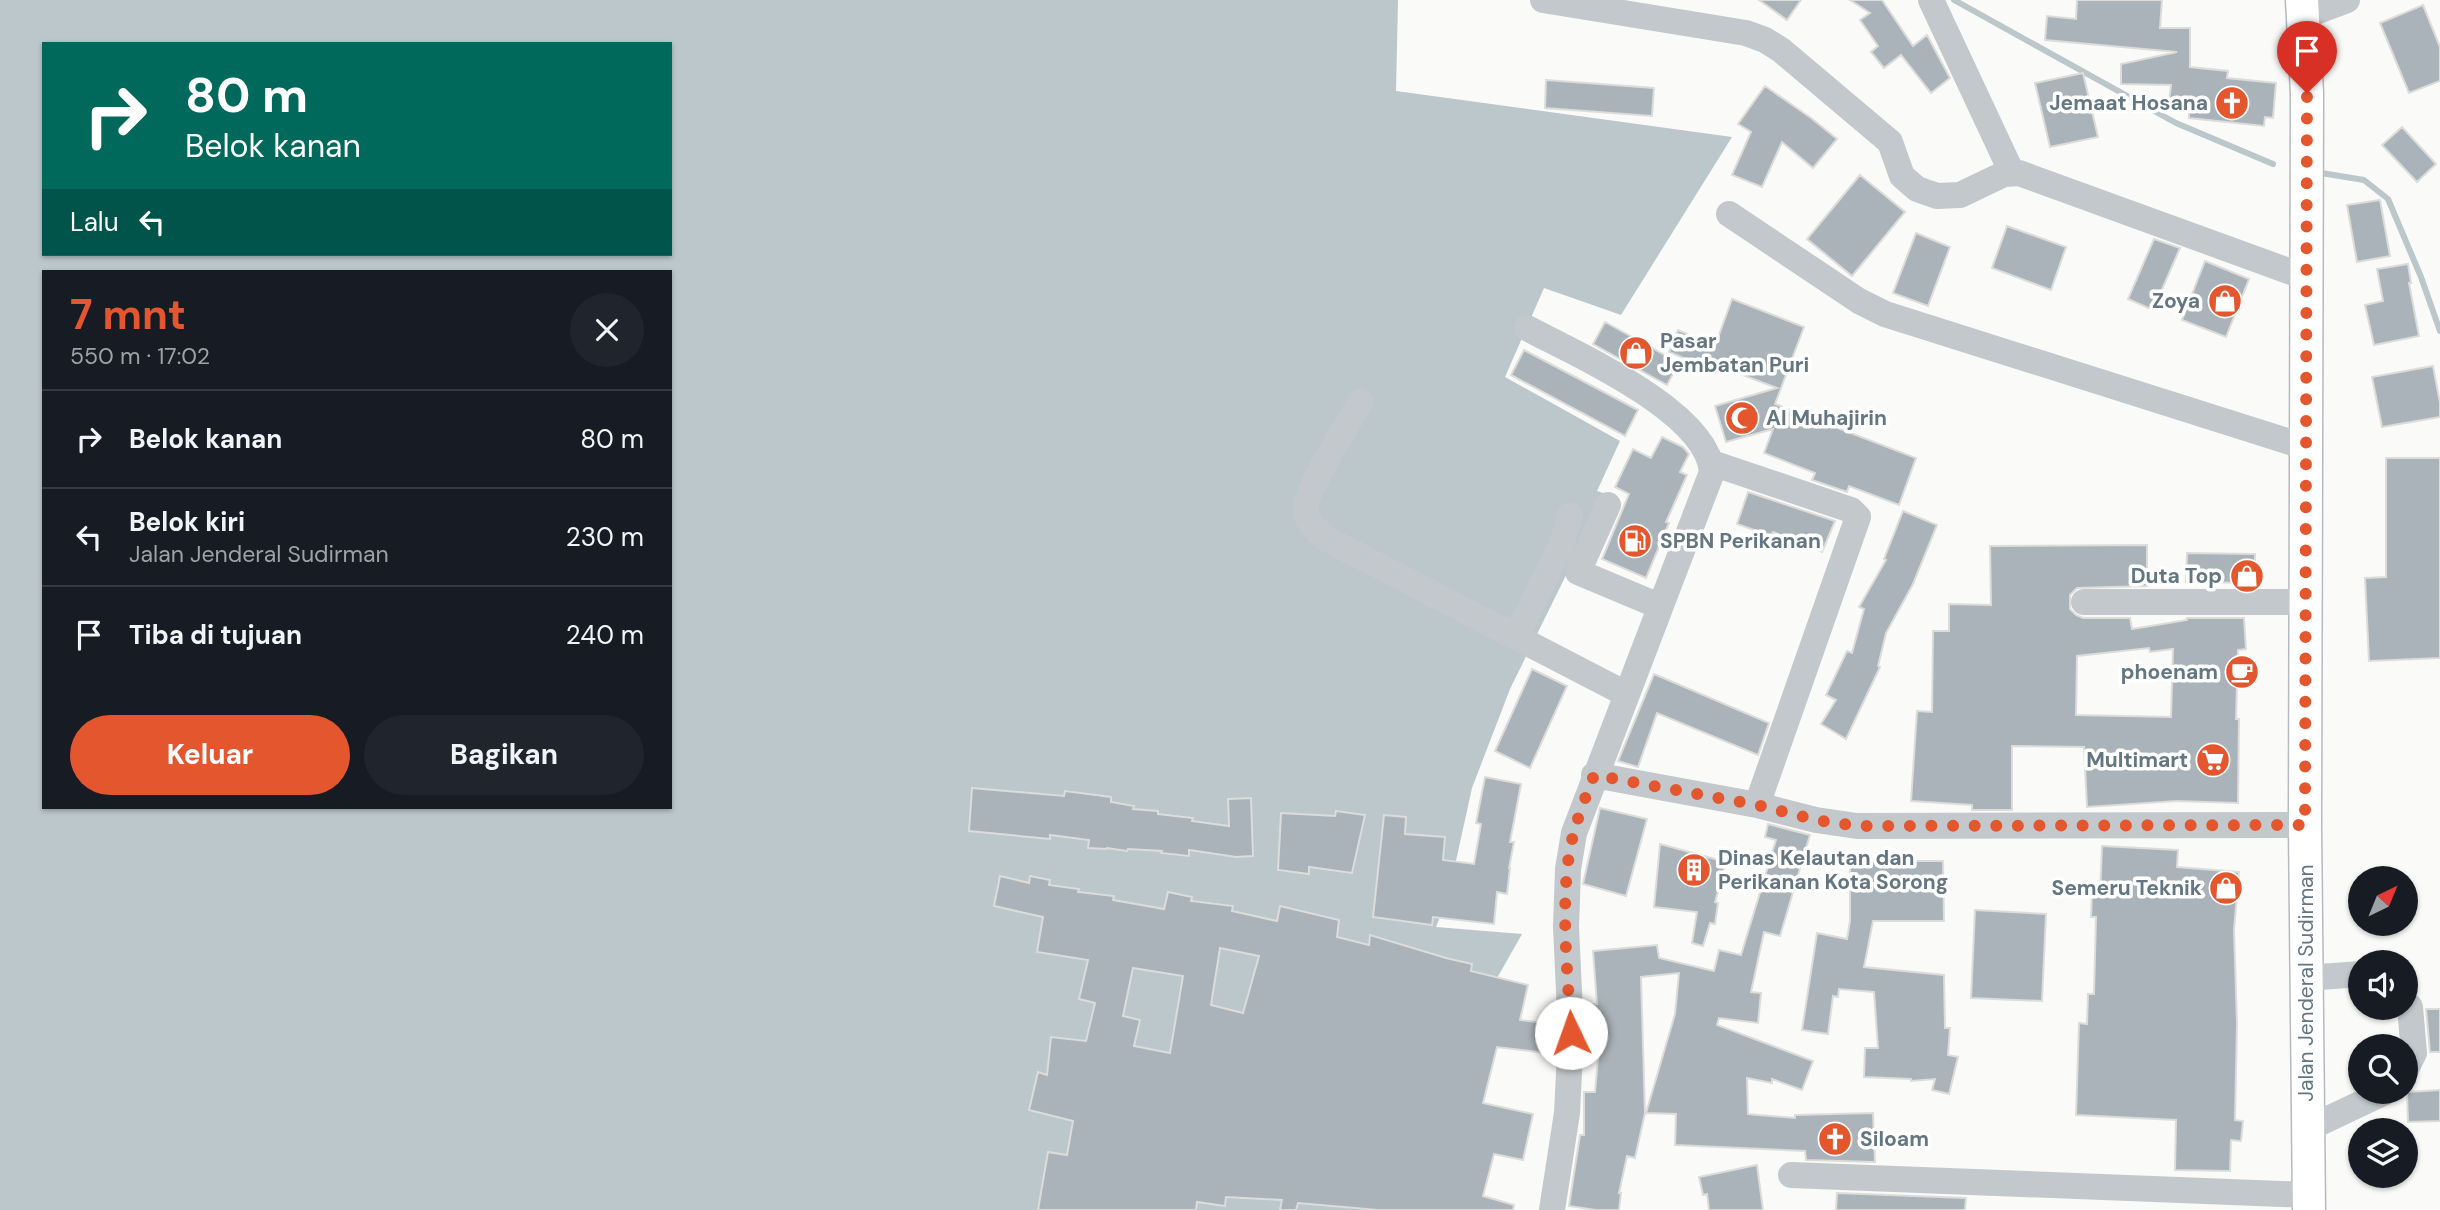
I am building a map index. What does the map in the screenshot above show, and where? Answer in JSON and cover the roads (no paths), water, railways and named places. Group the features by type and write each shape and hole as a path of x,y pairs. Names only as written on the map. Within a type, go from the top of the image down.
{"main road":[{"name":"Jalan Jenderal Sudirman","path":"2302,9 2307,93 2305,825 2309,1202"}],"street":[{"path":"1543,0 1746,33 1765,40 1781,50 1890,142 1902,176 1926,194 1960,195 2011,173 2019,173 2305,276"},
{"path":"1931,0 2011,173"},
{"path":"2302,9 2347,0"},
{"path":"1729,214 1878,311 2306,447"},
{"path":"1527,328 1648,394 1691,430 1712,463 1710,481 1659,606 1574,833 1568,869 1566,927 1571,1033 1567,1113 1552,1210"},
{"path":"1361,401 1312,489 1305,509 1309,522 1325,538 1626,694"},
{"path":"1712,463 1851,510 1858,517 1757,805"},
{"path":"1608,505 1578,572 1659,606"},
{"path":"1517,636 1561,546 1570,515"},
{"path":"2084,603 2305,602"},
{"path":"1594,775 1857,826 2305,825"},
{"path":"2306,978 2348,975"},
{"path":"2307,1129 2360,1104"},
{"path":"1791,1175 2309,1202"}],"waterway":[{"path":"1954,0 2176,123 2273,164"},
{"path":"2315,172 2364,180 2388,199 2421,277 2440,331"}],"place":[{"name":"Jemaat Hosana","path":"2232,103"},
{"name":"Zoya","path":"2225,301"},
{"name":"Pasar Jembatan Puri","path":"1636,353"},
{"name":"Al Muhajirin","path":"1742,418"},
{"name":"SPBN Perikanan","path":"1635,541"},
{"name":"Duta Top","path":"2247,576"},
{"name":"phoenam","path":"2242,672"},
{"name":"Multimart","path":"2213,760"},
{"name":"Dinas Kelautan dan Perikanan Kota Sorong","path":"1694,870"},
{"name":"Semeru Teknik","path":"2226,888"},
{"name":"Siloam","path":"1835,1139"}]}
